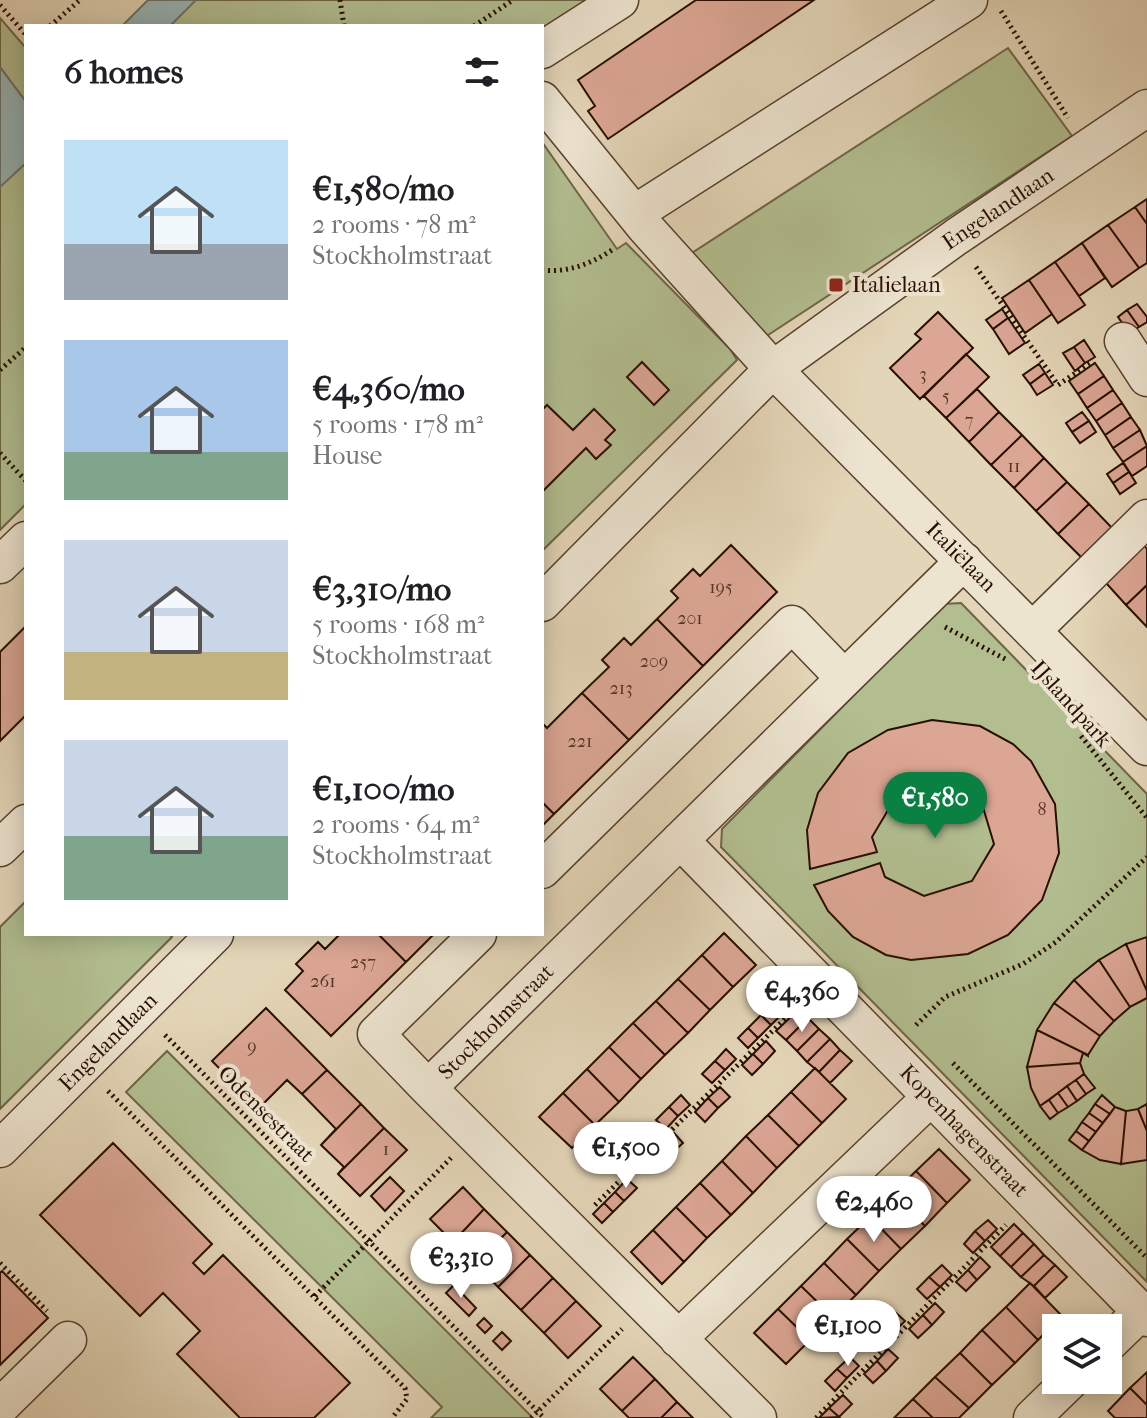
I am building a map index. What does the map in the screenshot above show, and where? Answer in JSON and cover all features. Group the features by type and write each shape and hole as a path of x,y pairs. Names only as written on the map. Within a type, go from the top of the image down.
{"street":[{"path":"544,49 620,0"},
{"path":"641,220 969,0"},
{"path":"544,102 641,220 773,369"},
{"name":"Engelandlaan","path":"544,601 773,369 956,237 1147,108"},
{"path":"1123,341 1147,378"},
{"name":"Italiëlaan","path":"773,369 1034,629 1147,747"},
{"path":"1034,629 1147,518"},
{"path":"0,565 24,542"},
{"name":"Stockholmstraat","path":"758,1418 428,1088 964,561"},
{"path":"544,868 792,624 844,678"},
{"path":"0,848 24,825"},
{"name":"Kopenhagenstraat","path":"680,840 1144,1315"},
{"name":"Engelandlaan","path":"0,1149 213,936"},
{"path":"428,1088 376,1034 476,936"},
{"path":"678,1339 931,1097"},
{"path":"1122,1333 1144,1315"},
{"path":"0,1407 68,1340"},
{"path":"1032,1418 1057,1394"}],"path":[{"path":"52,24 80,0"},
{"path":"340,0 344,24"},
{"path":"477,24 513,0"},
{"path":"994,0 1088,148"},
{"path":"0,5 24,33"},
{"path":"544,270 558,272 596,261 641,220"},
{"path":"956,237 1058,385 1123,341"},
{"path":"0,370 24,349"},
{"path":"0,453 24,479"},
{"name":"IJslandpark","path":"912,611 974,640 1016,668"},
{"name":"IJslandpark","path":"1079,733 1147,818"},
{"path":"916,1025 945,997 1023,964 1056,942 1147,857"},
{"path":"569,1230 820,984"},
{"name":"Odensestraat","path":"141,1010 544,1418"},
{"path":"83,1067 405,1388 407,1399 392,1418"},
{"path":"314,1296 474,1134"},
{"path":"816,1418 1031,1200"},
{"path":"0,1263 51,1315 68,1340"},
{"path":"531,1418 645,1306"}],"green space":[{"path":"154,0 598,0 544,37 544,24 130,24"},
{"path":"0,18 24,46 24,99 0,67"},
{"path":"1008,48 1072,136 765,337 681,260"},
{"path":"24,119 24,506 0,530 0,135"},
{"path":"544,145 617,249 626,243 730,349 737,360 544,549"},
{"path":"961,603 1147,794 1147,1282 721,847 722,829 944,604"},
{"path":"24,903 24,936 172,937 0,1109 0,927"},
{"path":"167,1051 533,1418 431,1418 442,1407 126,1092"}],"water":[{"path":"148,0 196,0 172,24 124,24"},
{"path":"0,67 24,99 24,165 0,187"}],"building":[{"path":"696,0 814,0 608,139 588,111 595,106 578,80"},
{"path":"1147,199 1147,224 1135,207"},
{"path":"1135,207 1147,224 1147,263 1139,268 1108,225"},
{"path":"1108,225 1139,268 1112,287 1082,243"},
{"path":"1082,243 1105,278 1079,296 1055,262"},
{"path":"1055,262 1085,305 1058,323 1029,280"},
{"path":"1029,280 1052,314 1025,333 1002,298"},
{"path":"1137,304 1147,317 1147,322 1139,327 1127,310"},
{"path":"1002,309 1008,318 993,329 986,320"},
{"path":"1127,310 1139,327 1129,333 1118,317"},
{"path":"938,312 973,348 920,399 890,368 921,339 915,334"},
{"path":"1008,318 1025,343 1009,354 993,329"},
{"path":"1084,340 1095,357 1085,363 1074,347"},
{"path":"1074,347 1085,363 1075,371 1063,353"},
{"path":"966,354 989,377 946,418 924,396"},
{"path":"642,362 669,390 654,405 627,377"},
{"path":"1095,363 1104,376 1078,394 1069,381"},
{"path":"1039,364 1045,373 1030,384 1023,375"},
{"path":"1045,373 1053,385 1037,395 1030,384"},
{"path":"1104,376 1113,390 1087,408 1078,394"},
{"path":"977,389 999,412 969,442 946,418"},
{"path":"1113,390 1122,403 1096,421 1087,408"},
{"path":"1122,403 1131,417 1105,435 1096,421"},
{"path":"547,405 573,430 594,409 615,430 605,440 611,445 596,459 586,448 544,490 544,408"},
{"path":"999,412 1022,435 991,465 969,442"},
{"path":"1082,412 1089,421 1072,432 1066,423"},
{"path":"1131,417 1140,430 1113,448 1105,435"},
{"path":"1089,421 1096,432 1080,443 1072,432"},
{"path":"1140,430 1147,446 1123,462 1113,448"},
{"path":"1022,435 1044,458 1014,488 991,465"},
{"path":"1147,446 1147,466 1132,476 1123,462"},
{"path":"1044,458 1067,482 1036,511 1014,488"},
{"path":"1123,463 1129,472 1113,483 1107,474"},
{"path":"1129,472 1136,483 1120,494 1113,483"},
{"path":"1067,482 1089,504 1058,534 1036,511"},
{"path":"1089,504 1113,529 1082,558 1058,534"},
{"path":"1143,544 1147,549 1147,585 1126,605 1097,573"},
{"path":"731,545 777,592 703,666 657,619 678,598 671,591 693,569 700,576"},
{"path":"1147,585 1147,627 1126,605"},
{"path":"657,619 703,666 629,740 582,693 609,667 602,660 624,638 631,645"},
{"path":"24,628 24,717 0,741 0,652"},
{"path":"582,693 629,740 554,814 544,804 544,725 547,728"},
{"path":"932,720 980,726 1013,744 1031,761 1055,804 1059,853 1042,900 1008,935 968,954 911,960 886,955 853,937 828,911 814,885 880,863 885,877 924,896 972,881 994,844 982,804 943,786 894,800 872,837 877,852 810,869 807,830 818,793 848,753 888,730"},
{"path":"544,804 554,814 544,824"},
{"path":"724,933 756,965 733,987 702,955"},
{"path":"338,936 380,936 406,962 331,1036 285,990 303,971 296,964 318,942 325,949"},
{"path":"380,936 432,936 406,962"},
{"path":"1147,937 1147,991 1126,944"},
{"path":"1126,944 1147,991 1147,998 1130,1007 1099,960"},
{"path":"702,955 733,987 710,1010 678,979"},
{"path":"1099,960 1130,1007 1114,1021 1074,980"},
{"path":"678,979 710,1010 688,1033 656,1001"},
{"path":"1074,980 1114,1021 1100,1036 1054,1003"},
{"path":"783,993 793,1003 782,1014 771,1004"},
{"path":"656,1001 688,1033 665,1055 633,1023"},
{"path":"1054,1003 1100,1036 1088,1055 1037,1030"},
{"path":"771,1004 782,1014 771,1025 761,1015"},
{"path":"266,1008 327,1070 302,1094 287,1080 259,1108 212,1061"},
{"path":"799,1009 808,1018 786,1040 776,1031"},
{"path":"761,1015 771,1025 758,1038 748,1028"},
{"path":"808,1018 819,1029 797,1051 786,1040"},
{"path":"633,1023 665,1055 641,1079 609,1047"},
{"path":"748,1028 758,1038 748,1048 738,1038"},
{"path":"819,1029 830,1039 807,1062 797,1051"},
{"path":"1037,1030 1088,1055 1088,1056 1083,1053 1080,1063 1027,1067"},
{"path":"830,1039 840,1050 819,1072 807,1062"},
{"path":"766,1041 775,1051 763,1064 753,1054"},
{"path":"609,1047 641,1079 619,1102 587,1069"},
{"path":"726,1049 736,1059 725,1070 715,1061"},
{"path":"840,1050 852,1061 830,1083 819,1072"},
{"path":"753,1054 763,1064 752,1075 742,1065"},
{"path":"715,1061 725,1070 712,1083 702,1074"},
{"path":"1080,1063 1084,1074 1040,1106 1031,1088 1027,1067"},
{"path":"815,1068 846,1099 822,1123 791,1092"},
{"path":"587,1069 619,1102 595,1125 563,1093"},
{"path":"327,1070 361,1104 321,1145 336,1129 302,1094"},
{"path":"1084,1074 1095,1088 1086,1094 1076,1080"},
{"path":"1076,1080 1086,1094 1077,1101 1067,1086"},
{"path":"1067,1086 1077,1101 1068,1107 1058,1093"},
{"path":"720,1087 730,1097 718,1108 708,1098"},
{"path":"791,1092 822,1123 799,1146 768,1115"},
{"path":"563,1093 595,1125 572,1148 539,1117"},
{"path":"1058,1093 1068,1107 1058,1113 1049,1100"},
{"path":"681,1095 690,1105 678,1116 669,1107"},
{"path":"1102,1095 1115,1107 1110,1114 1095,1104"},
{"path":"708,1098 718,1108 705,1122 695,1112"},
{"path":"1049,1100 1058,1113 1050,1119 1040,1106"},
{"path":"361,1104 384,1128 338,1174 344,1167 321,1145"},
{"path":"1095,1104 1110,1114 1103,1123 1089,1113"},
{"path":"1147,1104 1147,1131 1138,1109"},
{"path":"669,1107 678,1116 666,1129 656,1120"},
{"path":"1115,1107 1126,1111 1121,1164 1100,1160 1082,1150"},
{"path":"1138,1109 1147,1131 1147,1160 1121,1164 1126,1111"},
{"path":"1089,1113 1103,1123 1096,1132 1082,1122"},
{"path":"768,1115 799,1146 777,1168 746,1136"},
{"path":"1082,1122 1096,1132 1089,1141 1076,1131"},
{"path":"384,1128 407,1150 360,1196 338,1174"},
{"path":"1076,1131 1089,1141 1082,1150 1069,1140"},
{"path":"674,1133 683,1143 671,1154 662,1145"},
{"path":"746,1136 777,1168 753,1193 722,1161"},
{"path":"635,1141 644,1150 632,1162 622,1153"},
{"path":"113,1143 212,1244 193,1263 204,1274 223,1255 350,1383 314,1418 240,1418 177,1354 200,1331 163,1293 140,1316 40,1215"},
{"path":"662,1145 671,1154 659,1166 650,1157"},
{"path":"939,1149 970,1180 947,1203 916,1171"},
{"path":"622,1153 632,1162 620,1175 610,1165"},
{"path":"722,1161 753,1193 731,1215 700,1183"},
{"path":"916,1171 947,1203 925,1226 893,1194"},
{"path":"390,1177 404,1191 385,1211 371,1196"},
{"path":"627,1179 637,1188 624,1201 615,1192"},
{"path":"700,1183 731,1215 707,1238 676,1207"},
{"path":"463,1187 484,1209 453,1242 430,1219"},
{"path":"615,1192 624,1201 613,1212 604,1203"},
{"path":"893,1194 925,1226 901,1249 870,1217"},
{"path":"604,1203 613,1212 602,1223 593,1214"},
{"path":"676,1207 707,1238 684,1262 653,1230"},
{"path":"484,1209 507,1232 476,1264 453,1242"},
{"path":"870,1217 901,1249 879,1271 847,1239"},
{"path":"988,1220 997,1229 985,1241 975,1231"},
{"path":"1014,1224 1023,1233 1000,1256 991,1247"},
{"path":"653,1230 684,1262 662,1284 631,1252"},
{"path":"975,1231 985,1241 973,1253 964,1244"},
{"path":"507,1232 530,1255 498,1287 476,1264"},
{"path":"1023,1233 1034,1244 1011,1267 1000,1256"},
{"path":"847,1239 879,1271 856,1295 824,1263"},
{"path":"1034,1244 1044,1255 1021,1277 1011,1267"},
{"path":"530,1255 553,1278 521,1310 498,1287"},
{"path":"1044,1255 1055,1265 1034,1286 1021,1277"},
{"path":"980,1257 990,1267 977,1280 968,1270"},
{"path":"824,1263 856,1295 833,1317 801,1286"},
{"path":"942,1265 952,1275 940,1287 929,1277"},
{"path":"1055,1265 1067,1277 1045,1298 1034,1286"},
{"path":"968,1270 977,1280 966,1291 956,1282"},
{"path":"2,1271 48,1318 0,1365 0,1273"},
{"path":"929,1277 940,1287 927,1299 917,1289"},
{"path":"553,1278 576,1301 544,1333 521,1310"},
{"path":"1030,1283 1060,1314 1042,1314 1042,1336 1038,1340 1006,1307"},
{"path":"454,1285 476,1308 469,1316 446,1293"},
{"path":"801,1286 833,1317 810,1340 778,1309"},
{"path":"576,1301 601,1326 568,1358 544,1333"},
{"path":"935,1303 944,1312 932,1325 923,1315"},
{"path":"1006,1307 1038,1340 1015,1363 982,1330"},
{"path":"778,1309 810,1340 786,1364 754,1333"},
{"path":"895,1312 905,1321 893,1333 884,1323"},
{"path":"923,1315 932,1325 918,1338 909,1329"},
{"path":"484,1318 492,1326 485,1333 477,1325"},
{"path":"884,1323 893,1333 880,1345 871,1336"},
{"path":"982,1330 1015,1363 992,1385 960,1353"},
{"path":"502,1332 511,1341 502,1350 493,1341"},
{"path":"888,1349 898,1358 886,1371 877,1361"},
{"path":"960,1353 992,1385 969,1408 935,1377"},
{"path":"633,1357 655,1379 622,1411 600,1389"},
{"path":"850,1357 859,1366 847,1378 837,1369"},
{"path":"877,1361 886,1371 873,1383 864,1374"},
{"path":"837,1369 847,1378 835,1391 825,1381"},
{"path":"1147,1372 1147,1405 1130,1388"},
{"path":"935,1377 969,1408 959,1418 933,1418 913,1399"},
{"path":"655,1379 677,1402 661,1418 629,1418 622,1411"},
{"path":"1130,1388 1147,1405 1147,1418 1115,1418 1108,1411"},
{"path":"843,1395 852,1404 839,1417 829,1408"},
{"path":"913,1399 933,1418 894,1418"},
{"path":"677,1402 693,1418 661,1418"},
{"path":"829,1408 839,1417 819,1418"}],"place":[{"name":"Italielaan","path":"836,285"}]}
